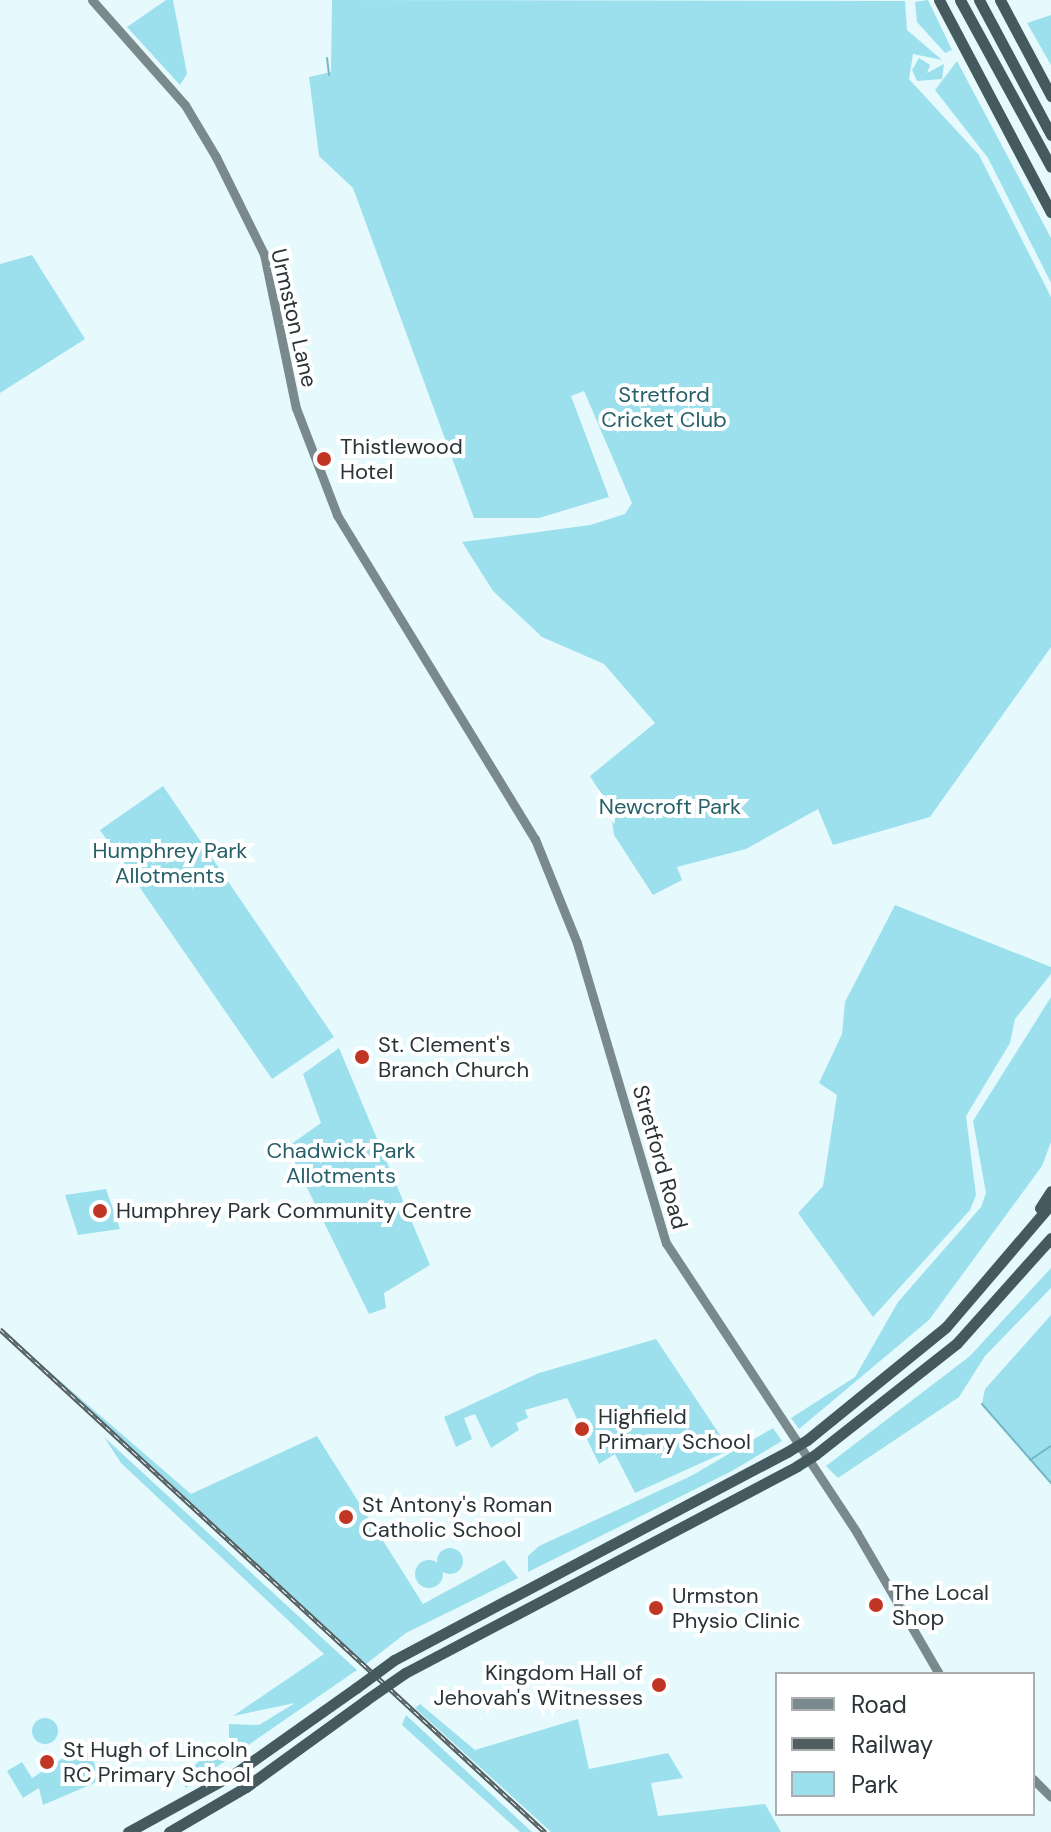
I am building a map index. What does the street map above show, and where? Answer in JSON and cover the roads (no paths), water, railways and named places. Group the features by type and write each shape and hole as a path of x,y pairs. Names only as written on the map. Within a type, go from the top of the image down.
{"highway":[{"path":"939,0 1051,212"},
{"path":"960,0 1051,167"},
{"path":"979,0 1051,135"},
{"path":"1000,0 1051,96"},
{"path":"1020,155 1051,219"},
{"path":"979,1293 1051,1191"},
{"path":"128,1832 203,1793 394,1660 511,1594 807,1440 979,1293 1051,1204"},
{"path":"169,1832 213,1808 405,1673 518,1610 816,1454 946,1354 1051,1238"}],"main road":[{"name":"Urmston Lane","path":"92,0 196,120 252,227 271,278 307,444 342,525 400,625"},
{"name":"Stretford Road","path":"400,625 501,774 547,866 666,1243 866,1547 938,1672"},
{"path":"1035,1781 1051,1797"}],"waterway":[{"path":"327,58 329,75"},
{"path":"982,1404 1051,1483"},
{"path":"1030,1460 1051,1446"}],"railway":[{"path":"0,1329 545,1832"}],"place":[{"name":"Thistlewood Hotel","path":"324,459"},
{"name":"St. Clement's Branch Church","path":"362,1057"},
{"name":"Humphrey Park Community Centre","path":"100,1211"},
{"name":"Highfield Primary School","path":"582,1429"},
{"name":"St Antony's Roman Catholic School","path":"346,1517"},
{"name":"The Local Shop","path":"876,1605"},
{"name":"Urmston Physio Clinic","path":"656,1608"},
{"name":"Kingdom Hall of Jehovah's Witnesses","path":"659,1685"},
{"name":"St Hugh of Lincoln RC Primary School","path":"47,1762"}],"park label":[{"name":"Stretford Cricket Club","path":"664,406"},
{"name":"Newcroft Park","path":"670,807"},
{"name":"Humphrey Park Allotments","path":"170,862"},
{"name":"Chadwick Park Allotments","path":"341,1162"}]}
